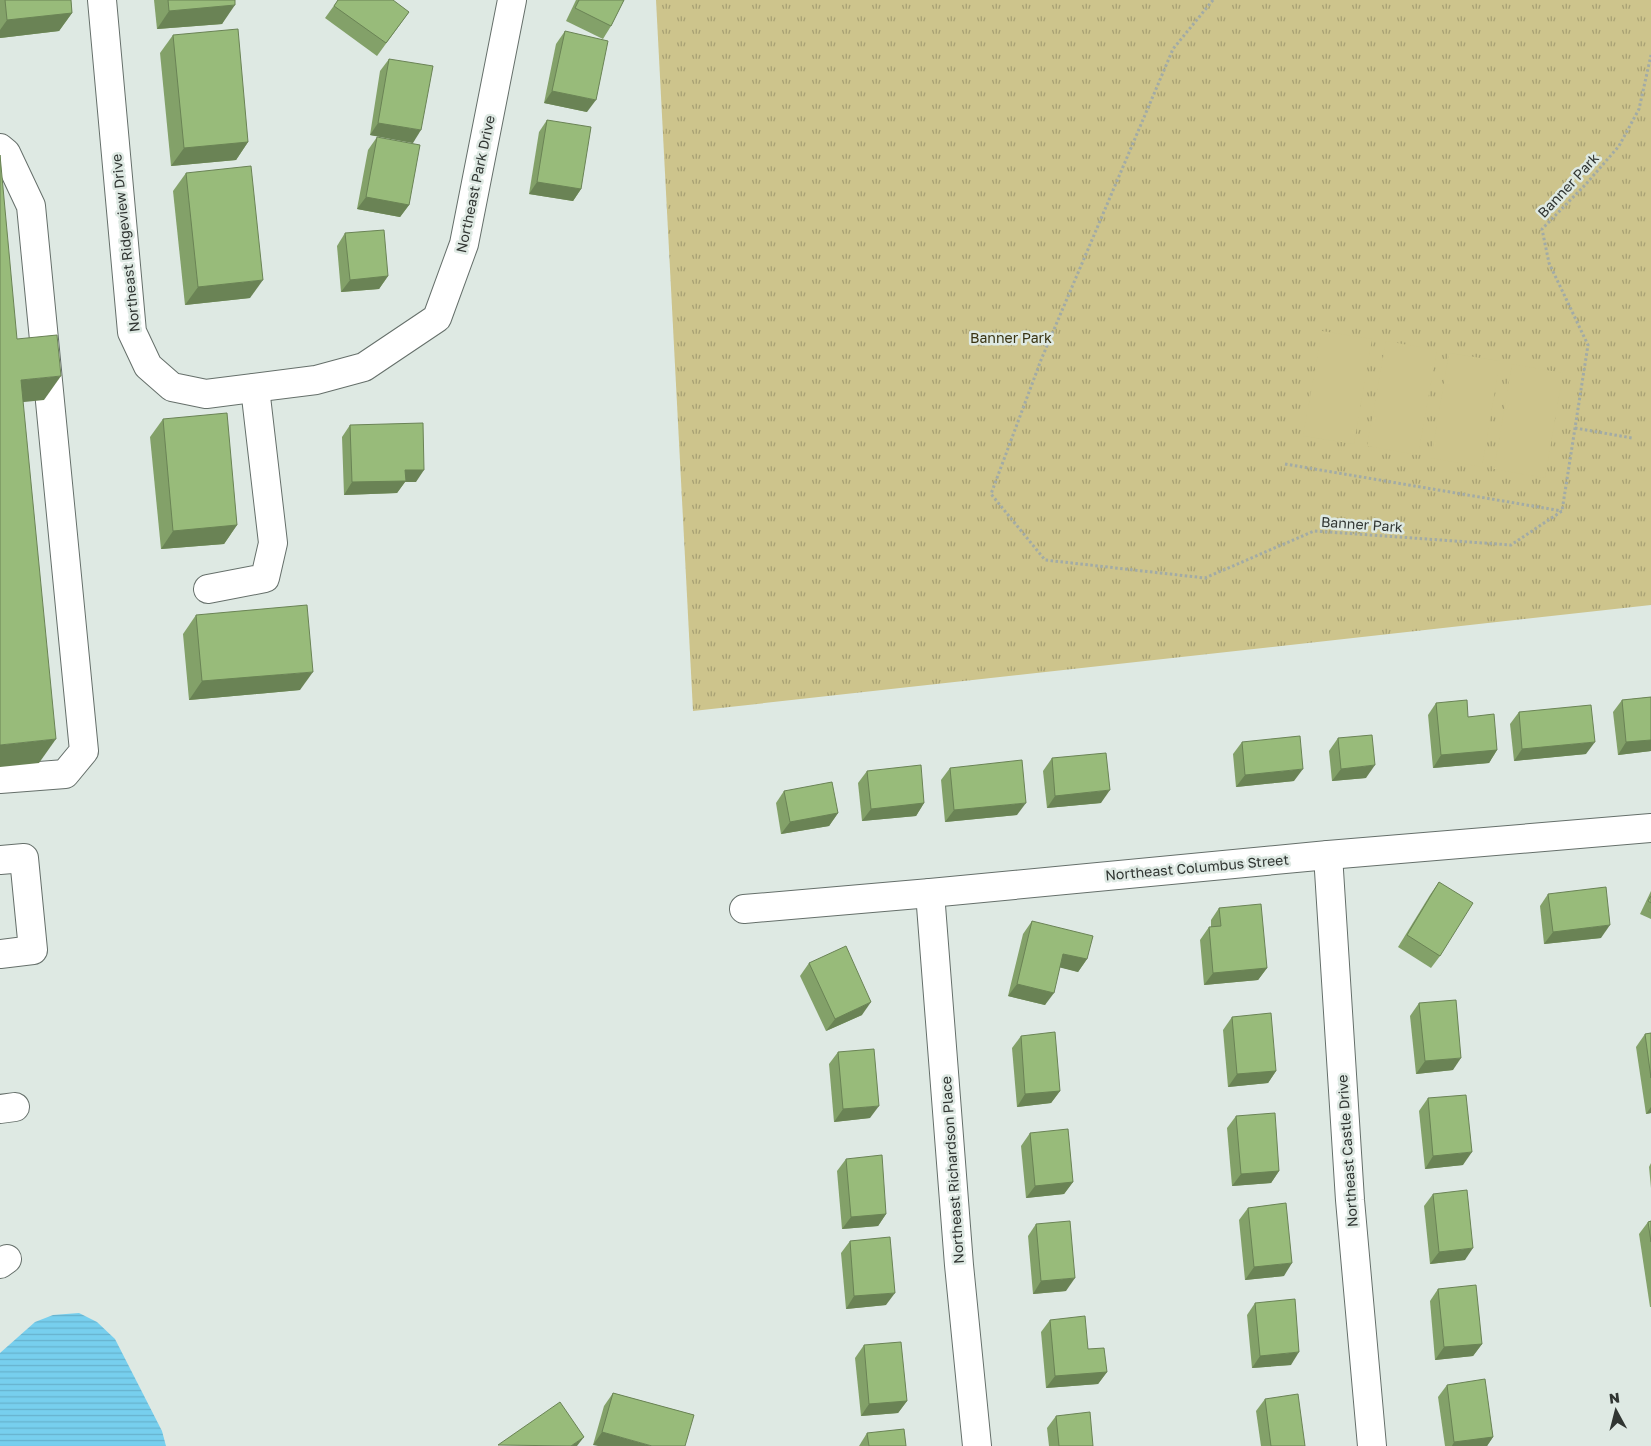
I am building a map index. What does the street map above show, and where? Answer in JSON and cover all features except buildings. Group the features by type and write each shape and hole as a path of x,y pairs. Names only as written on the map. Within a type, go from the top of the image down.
{"street":[{"name":"Northeast Ridgeview Drive","path":"102,0 132,332 148,366 172,387 206,394 316,380"},
{"name":"Northeast Park Drive","path":"316,380 364,367 437,318 464,244 512,0"},
{"path":"0,148 6,152 31,206 84,751 65,774 0,779"},
{"path":"208,589 265,578 273,543 255,388"},
{"name":"Northeast Columbus Street","path":"744,909 1328,855 1651,828"},
{"name":"Northeast Castle Drive","path":"1328,855 1350,1200 1372,1446"},
{"path":"0,860 24,858 33,950 0,954"},
{"name":"Northeast Richardson Place","path":"930,893 959,1265 977,1446"}],"path":[{"name":"Banner Park","path":"1213,0 1173,49 1041,360 991,494 1045,560 1205,578 1314,531 1511,545 1562,511 1588,345 1549,263 1542,230 1619,146 1639,109 1651,54"},
{"path":"1574,428 1632,438"},
{"path":"1285,464 1562,511"}],"green space":[{"name":"Banner Park","path":"656,0 1651,0 1651,605 693,711"},
{"path":"1322,331 1372,339 1354,444 1303,436"},
{"path":"1386,341 1437,350 1418,455 1367,446"},
{"path":"1449,353 1500,361 1482,467 1431,458"},
{"path":"1512,364 1563,373 1545,478 1494,469"}],"water":[{"path":"79,1313 97,1322 115,1339 162,1431 166,1446 0,1446 0,1353 35,1322 53,1315"}]}
